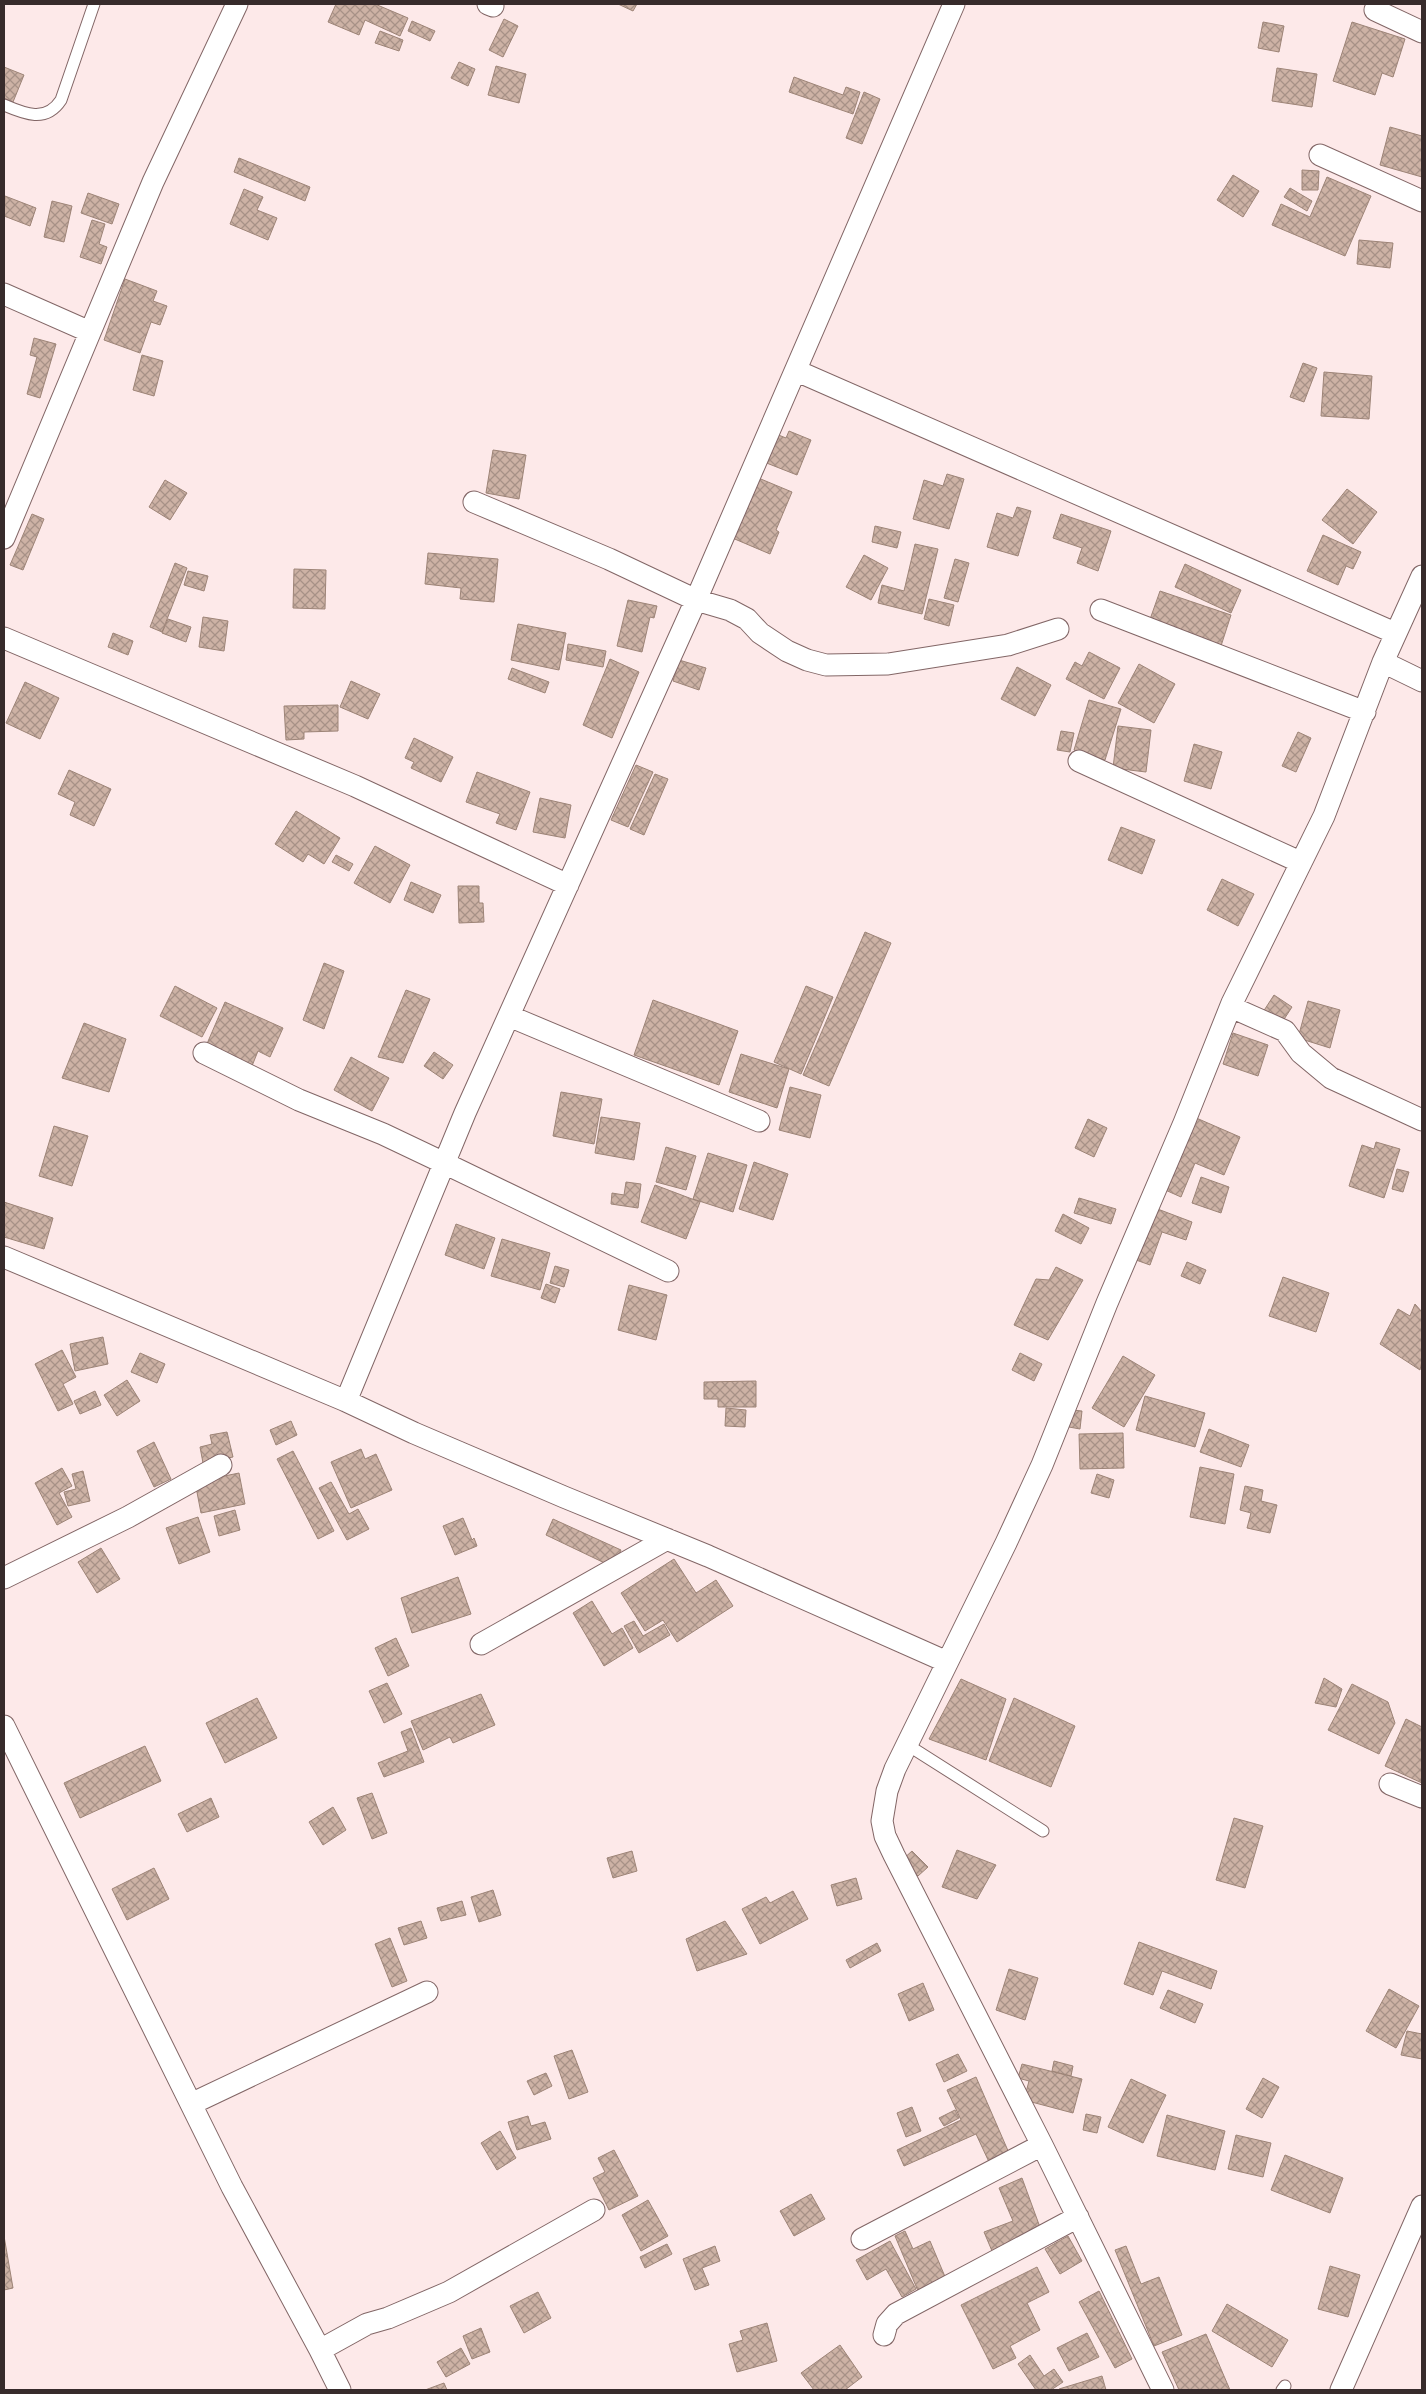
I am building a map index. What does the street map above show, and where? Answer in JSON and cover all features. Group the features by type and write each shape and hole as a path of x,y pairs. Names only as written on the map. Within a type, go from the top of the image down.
{"street":[{"path":"4,538 153,182 237,4"},
{"path":"346,1401 444,1163 797,371 954,4"},
{"path":"1375,10 1422,32"},
{"path":"1320,155 1422,201"},
{"path":"4,294 90,332"},
{"path":"797,371 1395,633"},
{"path":"474,502 609,559 696,600 730,610 747,618 760,633 787,651 807,660 826,665 888,664 1008,645 1058,629"},
{"path":"1161,2389 1078,2217 885,1836 882,1821 887,1791 906,1744 1042,1465 1107,1303 1184,1124 1230,1008 1324,816 1383,662 1422,576"},
{"path":"1101,610 1365,712"},
{"path":"4,638 355,786 568,885"},
{"path":"1383,662 1422,681"},
{"path":"1079,761 1300,862"},
{"path":"1230,1008 1285,1031 1301,1052 1330,1078 1422,1120"},
{"path":"509,1016 760,1120"},
{"path":"204,1053 300,1100 383,1134 668,1271"},
{"path":"4,1257 346,1401 450,1448 667,1539 947,1662"},
{"path":"4,1578 128,1517 221,1465"},
{"path":"481,1644 667,1539"},
{"path":"4,1726 245,2211 340,2390"},
{"path":"1390,1784 1422,1797"},
{"path":"191,2104 427,1992"},
{"path":"862,2239 1042,2145"},
{"path":"1341,2390 1422,2206"},
{"path":"320,2350 367,2324 388,2318 449,2292 594,2210"},
{"path":"884,2335 887,2324 896,2314 1078,2217"}],"lane":[{"path":"4,105 23,113 40,115 55,110 61,100 94,4"},
{"path":"906,1744 1043,1830"}],"building":[{"path":"336,4 375,4 408,18 400,36 365,20 359,35 328,22"},
{"path":"618,4 637,4 633,11"},
{"path":"504,19 518,26 503,57 489,50"},
{"path":"412,21 435,31 430,41 408,31"},
{"path":"1263,22 1284,26 1279,52 1258,48"},
{"path":"1352,22 1405,39 1393,77 1382,73 1375,95 1333,81"},
{"path":"380,31 403,40 399,51 375,43"},
{"path":"459,62 475,69 468,86 451,78"},
{"path":"496,66 526,74 519,103 488,95"},
{"path":"4,67 24,75 13,102 4,98"},
{"path":"1277,68 1317,74 1312,107 1272,101"},
{"path":"794,77 843,95 846,87 860,92 853,114 789,92"},
{"path":"864,92 880,99 862,144 846,138"},
{"path":"1390,127 1422,136 1422,177 1380,165"},
{"path":"239,158 310,187 305,201 234,172"},
{"path":"1302,170 1319,171 1318,190 1302,190"},
{"path":"1233,175 1259,191 1243,217 1217,200"},
{"path":"1327,177 1371,196 1345,256 1272,225 1281,204 1310,217"},
{"path":"1290,188 1312,201 1307,211 1284,197"},
{"path":"244,189 263,197 257,210 277,218 268,240 230,224"},
{"path":"88,193 119,204 112,224 81,213"},
{"path":"5,196 36,208 30,226 4,216"},
{"path":"52,201 72,206 64,242 44,237"},
{"path":"92,220 105,224 99,244 107,247 101,264 80,257"},
{"path":"1359,240 1393,243 1390,268 1357,264"},
{"path":"125,279 157,291 153,301 167,306 160,325 151,322 140,353 104,340"},
{"path":"34,338 56,344 40,398 27,394 37,357 30,355"},
{"path":"142,355 163,361 154,396 133,390"},
{"path":"1303,363 1317,368 1304,402 1290,397"},
{"path":"1324,372 1372,376 1369,419 1321,416"},
{"path":"789,431 811,440 797,475 764,462 776,434 786,438"},
{"path":"493,450 526,455 519,499 486,493"},
{"path":"947,474 964,479 949,529 913,519 924,480 943,486"},
{"path":"756,477 792,492 776,530 779,532 770,554 730,537"},
{"path":"165,480 187,493 170,520 149,507"},
{"path":"1347,489 1377,512 1353,544 1322,520"},
{"path":"1017,507 1031,511 1018,556 987,547 997,513 1013,518"},
{"path":"32,514 44,519 23,570 10,565"},
{"path":"1061,514 1111,531 1098,571 1077,563 1082,548 1053,538"},
{"path":"875,526 901,532 897,548 872,542"},
{"path":"1323,535 1361,552 1353,569 1346,566 1338,585 1307,571"},
{"path":"915,544 938,549 922,614 878,603 882,585 904,591"},
{"path":"428,553 498,559 494,602 460,599 461,588 425,584"},
{"path":"864,555 888,568 871,600 846,587"},
{"path":"955,559 969,563 958,602 944,598"},
{"path":"175,563 187,568 162,632 150,627"},
{"path":"1185,564 1241,590 1231,613 1175,587"},
{"path":"294,569 326,570 325,609 293,608"},
{"path":"188,571 208,576 204,591 184,585"},
{"path":"1160,591 1231,615 1220,649 1148,625"},
{"path":"929,599 954,605 949,626 924,619"},
{"path":"628,600 657,606 654,618 650,617 642,652 617,646"},
{"path":"203,617 228,621 224,651 199,647"},
{"path":"168,619 191,627 186,642 162,633"},
{"path":"518,624 566,633 559,670 511,660"},
{"path":"113,633 133,641 128,655 108,647"},
{"path":"568,644 606,651 603,667 566,660"},
{"path":"1089,652 1120,668 1104,699 1066,679 1075,662 1082,666"},
{"path":"610,659 639,672 612,738 583,725"},
{"path":"679,660 706,668 699,690 673,681"},
{"path":"1139,664 1175,684 1154,723 1118,703"},
{"path":"1017,667 1051,685 1035,716 1001,699"},
{"path":"512,668 549,682 545,693 508,679"},
{"path":"351,681 380,694 368,719 340,707"},
{"path":"25,682 59,698 40,739 6,723"},
{"path":"1089,700 1121,709 1105,760 1074,750"},
{"path":"338,705 338,731 304,732 304,739 286,740 284,706"},
{"path":"1118,726 1151,730 1146,772 1113,768"},
{"path":"1061,731 1074,733 1070,752 1057,750"},
{"path":"1298,732 1311,738 1296,772 1282,766"},
{"path":"414,738 453,757 441,782 411,768 414,762 405,758"},
{"path":"1194,744 1222,752 1211,789 1184,781"},
{"path":"636,765 653,772 628,827 611,820"},
{"path":"69,770 111,789 94,826 70,815 75,802 58,794"},
{"path":"477,772 530,792 516,830 496,823 500,814 466,802"},
{"path":"655,774 668,779 644,835 630,829"},
{"path":"540,798 571,805 565,838 533,832"},
{"path":"296,811 340,838 324,864 308,854 303,862 275,844"},
{"path":"1121,827 1155,840 1142,874 1108,860"},
{"path":"375,846 410,865 390,903 354,883"},
{"path":"336,855 353,864 349,871 332,862"},
{"path":"1222,879 1254,894 1238,926 1207,910"},
{"path":"411,882 441,895 433,913 404,900"},
{"path":"458,886 479,886 479,903 483,903 484,922 459,923"},
{"path":"865,932 891,943 829,1086 803,1075"},
{"path":"324,963 344,971 324,1029 303,1020"},
{"path":"175,986 217,1008 202,1037 160,1016"},
{"path":"806,986 833,997 801,1074 774,1062"},
{"path":"406,990 430,999 403,1063 378,1057"},
{"path":"1274,995 1292,1007 1281,1024 1263,1012"},
{"path":"653,1000 738,1031 719,1085 634,1055"},
{"path":"1308,1001 1340,1010 1330,1048 1298,1038"},
{"path":"225,1002 283,1028 270,1057 258,1051 252,1066 206,1046"},
{"path":"84,1023 126,1039 109,1092 62,1078"},
{"path":"1233,1033 1268,1045 1258,1076 1223,1064"},
{"path":"434,1052 453,1065 443,1079 424,1066"},
{"path":"741,1054 789,1069 777,1108 729,1092"},
{"path":"351,1057 389,1078 372,1111 334,1090"},
{"path":"790,1087 821,1095 810,1138 779,1130"},
{"path":"561,1092 602,1099 594,1144 553,1136"},
{"path":"601,1117 640,1123 634,1160 595,1153"},
{"path":"1194,1117 1240,1137 1224,1175 1195,1163 1181,1197 1163,1189"},
{"path":"1088,1119 1107,1128 1094,1157 1075,1148"},
{"path":"54,1126 88,1136 72,1186 39,1176"},
{"path":"1376,1142 1400,1149 1384,1198 1349,1186 1362,1145 1374,1149"},
{"path":"666,1147 696,1156 686,1190 656,1182"},
{"path":"708,1153 747,1165 733,1212 693,1199"},
{"path":"754,1162 788,1174 773,1220 739,1209"},
{"path":"1397,1169 1409,1172 1403,1192 1392,1189"},
{"path":"1201,1177 1229,1187 1221,1213 1192,1203"},
{"path":"626,1182 641,1184 638,1208 611,1204 612,1193 624,1195"},
{"path":"655,1185 700,1202 686,1239 641,1222"},
{"path":"1079,1198 1116,1209 1111,1224 1074,1213"},
{"path":"4,1202 53,1218 44,1249 4,1237"},
{"path":"1155,1208 1192,1222 1186,1240 1162,1232 1150,1265 1136,1260"},
{"path":"1063,1214 1089,1228 1081,1244 1055,1231"},
{"path":"456,1224 495,1238 484,1269 445,1255"},
{"path":"502,1239 550,1253 540,1290 491,1276"},
{"path":"1187,1262 1206,1270 1200,1284 1181,1276"},
{"path":"555,1266 569,1270 564,1287 550,1283"},
{"path":"1056,1267 1083,1280 1048,1340 1014,1325 1036,1279 1049,1280"},
{"path":"1283,1277 1329,1293 1316,1332 1269,1316"},
{"path":"546,1284 560,1289 555,1303 541,1298"},
{"path":"629,1285 667,1295 656,1340 618,1330"},
{"path":"1415,1304 1422,1312 1422,1361 1420,1370 1380,1344 1398,1309 1410,1316"},
{"path":"103,1337 108,1364 75,1371 70,1344"},
{"path":"62,1350 76,1377 63,1384 73,1404 58,1411 35,1364"},
{"path":"140,1353 165,1364 157,1383 131,1372"},
{"path":"1020,1353 1042,1364 1034,1381 1012,1370"},
{"path":"1123,1356 1155,1375 1124,1427 1092,1408"},
{"path":"127,1380 140,1401 117,1416 104,1395"},
{"path":"756,1381 756,1407 718,1407 718,1399 704,1399 704,1382"},
{"path":"95,1391 101,1405 80,1414 74,1401"},
{"path":"1145,1396 1205,1413 1195,1447 1136,1430"},
{"path":"726,1408 746,1410 745,1427 725,1426"},
{"path":"1072,1410 1082,1411 1080,1429 1069,1427"},
{"path":"291,1421 297,1435 276,1445 270,1430"},
{"path":"1209,1429 1249,1445 1241,1467 1200,1452"},
{"path":"227,1432 233,1457 203,1463 200,1447 212,1444 210,1435"},
{"path":"1123,1433 1124,1468 1080,1469 1079,1434"},
{"path":"154,1442 171,1479 154,1487 137,1451"},
{"path":"361,1449 365,1459 376,1454 392,1490 351,1508 331,1462"},
{"path":"293,1451 334,1531 318,1539 277,1459"},
{"path":"1200,1467 1234,1474 1225,1524 1190,1517"},
{"path":"62,1468 72,1486 59,1493 72,1517 57,1525 35,1483"},
{"path":"83,1471 90,1501 68,1506 64,1492 76,1489 72,1474"},
{"path":"239,1473 245,1504 201,1513 195,1482"},
{"path":"1097,1474 1114,1480 1109,1498 1091,1493"},
{"path":"331,1482 349,1514 358,1509 369,1529 347,1540 319,1488"},
{"path":"1245,1486 1263,1490 1261,1501 1277,1505 1270,1533 1247,1528 1251,1513 1240,1510"},
{"path":"235,1510 240,1530 219,1536 214,1516"},
{"path":"198,1517 210,1552 179,1564 166,1528"},
{"path":"463,1518 472,1540 474,1538 477,1546 455,1555 443,1526"},
{"path":"553,1519 621,1550 613,1567 546,1535"},
{"path":"101,1548 120,1579 97,1593 78,1562"},
{"path":"674,1559 696,1593 716,1580 733,1606 677,1642 663,1620 645,1631 621,1593"},
{"path":"458,1577 471,1614 412,1633 401,1598"},
{"path":"592,1601 612,1634 622,1628 633,1648 604,1666 573,1613"},
{"path":"634,1621 643,1636 664,1624 670,1635 639,1653 624,1626"},
{"path":"396,1638 409,1666 388,1676 375,1648"},
{"path":"1324,1678 1342,1689 1336,1707 1315,1703"},
{"path":"961,1679 1006,1699 986,1760 929,1739"},
{"path":"387,1683 402,1714 384,1723 369,1691"},
{"path":"1352,1684 1388,1702 1395,1723 1379,1754 1328,1730"},
{"path":"481,1694 495,1725 453,1743 450,1737 423,1750 411,1721"},
{"path":"257,1698 277,1738 225,1763 206,1723"},
{"path":"1014,1698 1075,1726 1051,1787 989,1761"},
{"path":"1406,1719 1422,1727 1422,1783 1385,1766"},
{"path":"411,1728 424,1762 384,1777 378,1763 408,1751 401,1732"},
{"path":"145,1746 161,1781 80,1818 64,1783"},
{"path":"372,1793 387,1833 372,1839 357,1798"},
{"path":"211,1798 219,1817 187,1832 178,1814"},
{"path":"333,1807 346,1830 323,1845 309,1822"},
{"path":"1234,1818 1263,1826 1245,1888 1216,1880"},
{"path":"957,1850 996,1865 977,1899 942,1887"},
{"path":"632,1851 637,1871 613,1878 607,1858"},
{"path":"912,1851 928,1867 918,1876 902,1860"},
{"path":"154,1868 169,1899 127,1920 112,1889"},
{"path":"856,1878 862,1899 837,1906 831,1885"},
{"path":"493,1890 501,1915 479,1922 471,1897"},
{"path":"793,1891 808,1919 760,1944 742,1909 766,1897 770,1903"},
{"path":"462,1901 466,1915 441,1921 437,1908"},
{"path":"421,1921 427,1938 404,1945 398,1928"},
{"path":"725,1921 747,1954 697,1971 686,1939"},
{"path":"390,1938 407,1981 392,1987 375,1944"},
{"path":"1139,1942 1217,1971 1211,1989 1162,1971 1153,1995 1124,1984"},
{"path":"877,1943 881,1951 850,1968 846,1960"},
{"path":"1009,1969 1038,1978 1025,2020 996,2010"},
{"path":"923,1983 934,2010 909,2021 898,1994"},
{"path":"1389,1989 1419,2006 1396,2048 1366,2031"},
{"path":"1168,1990 1203,2004 1195,2023 1160,2008"},
{"path":"1407,2031 1422,2034 1422,2059 1401,2055"},
{"path":"572,2050 588,2092 569,2099 554,2056"},
{"path":"958,2054 967,2071 944,2082 936,2064"},
{"path":"1054,2061 1073,2066 1071,2076 1052,2071"},
{"path":"1022,2064 1082,2079 1073,2113 1024,2100 1029,2081 1018,2078"},
{"path":"546,2073 552,2086 534,2095 527,2081"},
{"path":"976,2077 1009,2153 989,2162 976,2134 904,2166 897,2150 961,2120 947,2090"},
{"path":"1263,2078 1279,2087 1262,2118 1246,2109"},
{"path":"1131,2079 1166,2095 1143,2143 1108,2127"},
{"path":"912,2107 921,2131 906,2137 897,2113"},
{"path":"955,2110 959,2118 944,2126 939,2118"},
{"path":"1086,2114 1101,2117 1097,2133 1083,2130"},
{"path":"1167,2115 1225,2131 1215,2170 1157,2156"},
{"path":"528,2116 531,2126 545,2122 551,2139 517,2150 508,2122"},
{"path":"500,2131 516,2158 497,2170 481,2143"},
{"path":"1236,2135 1271,2143 1263,2177 1228,2169"},
{"path":"614,2150 638,2196 609,2210 593,2178 605,2172 598,2158"},
{"path":"1285,2155 1343,2178 1330,2213 1271,2190"},
{"path":"1022,2178 1041,2230 992,2251 984,2232 1013,2221 999,2188"},
{"path":"811,2194 825,2219 794,2236 780,2211"},
{"path":"648,2200 668,2236 641,2251 622,2215"},
{"path":"905,2231 913,2249 930,2241 946,2279 918,2291 895,2236"},
{"path":"4,2236 13,2288 4,2290"},
{"path":"1068,2236 1082,2261 1060,2274 1045,2249"},
{"path":"890,2241 916,2289 902,2297 886,2269 867,2280 856,2260"},
{"path":"667,2244 672,2254 645,2268 640,2257"},
{"path":"715,2246 720,2261 702,2268 709,2285 695,2290 683,2259"},
{"path":"1126,2246 1141,2284 1159,2277 1182,2335 1154,2346 1115,2250"},
{"path":"1330,2266 1360,2275 1348,2317 1318,2309"},
{"path":"1037,2267 1049,2292 1027,2303 1040,2330 1010,2346 1016,2358 993,2369 961,2305"},
{"path":"1099,2291 1132,2359 1115,2368 1079,2302"},
{"path":"538,2292 551,2318 524,2333 510,2306"},
{"path":"1227,2304 1288,2340 1272,2367 1212,2331"},
{"path":"767,2323 777,2361 737,2372 729,2344 743,2340 740,2331"},
{"path":"481,2328 490,2352 472,2359 463,2336"},
{"path":"1087,2333 1099,2357 1069,2371 1057,2348"},
{"path":"1206,2334 1230,2390 1179,2390 1162,2352"},
{"path":"840,2345 862,2377 845,2390 814,2390 801,2373"},
{"path":"461,2348 470,2364 446,2377 437,2362"},
{"path":"1030,2355 1044,2376 1054,2369 1063,2382 1051,2390 1036,2390 1018,2364"},
{"path":"1102,2376 1106,2390 1059,2389"},
{"path":"444,2383 447,2390 425,2390"}]}
